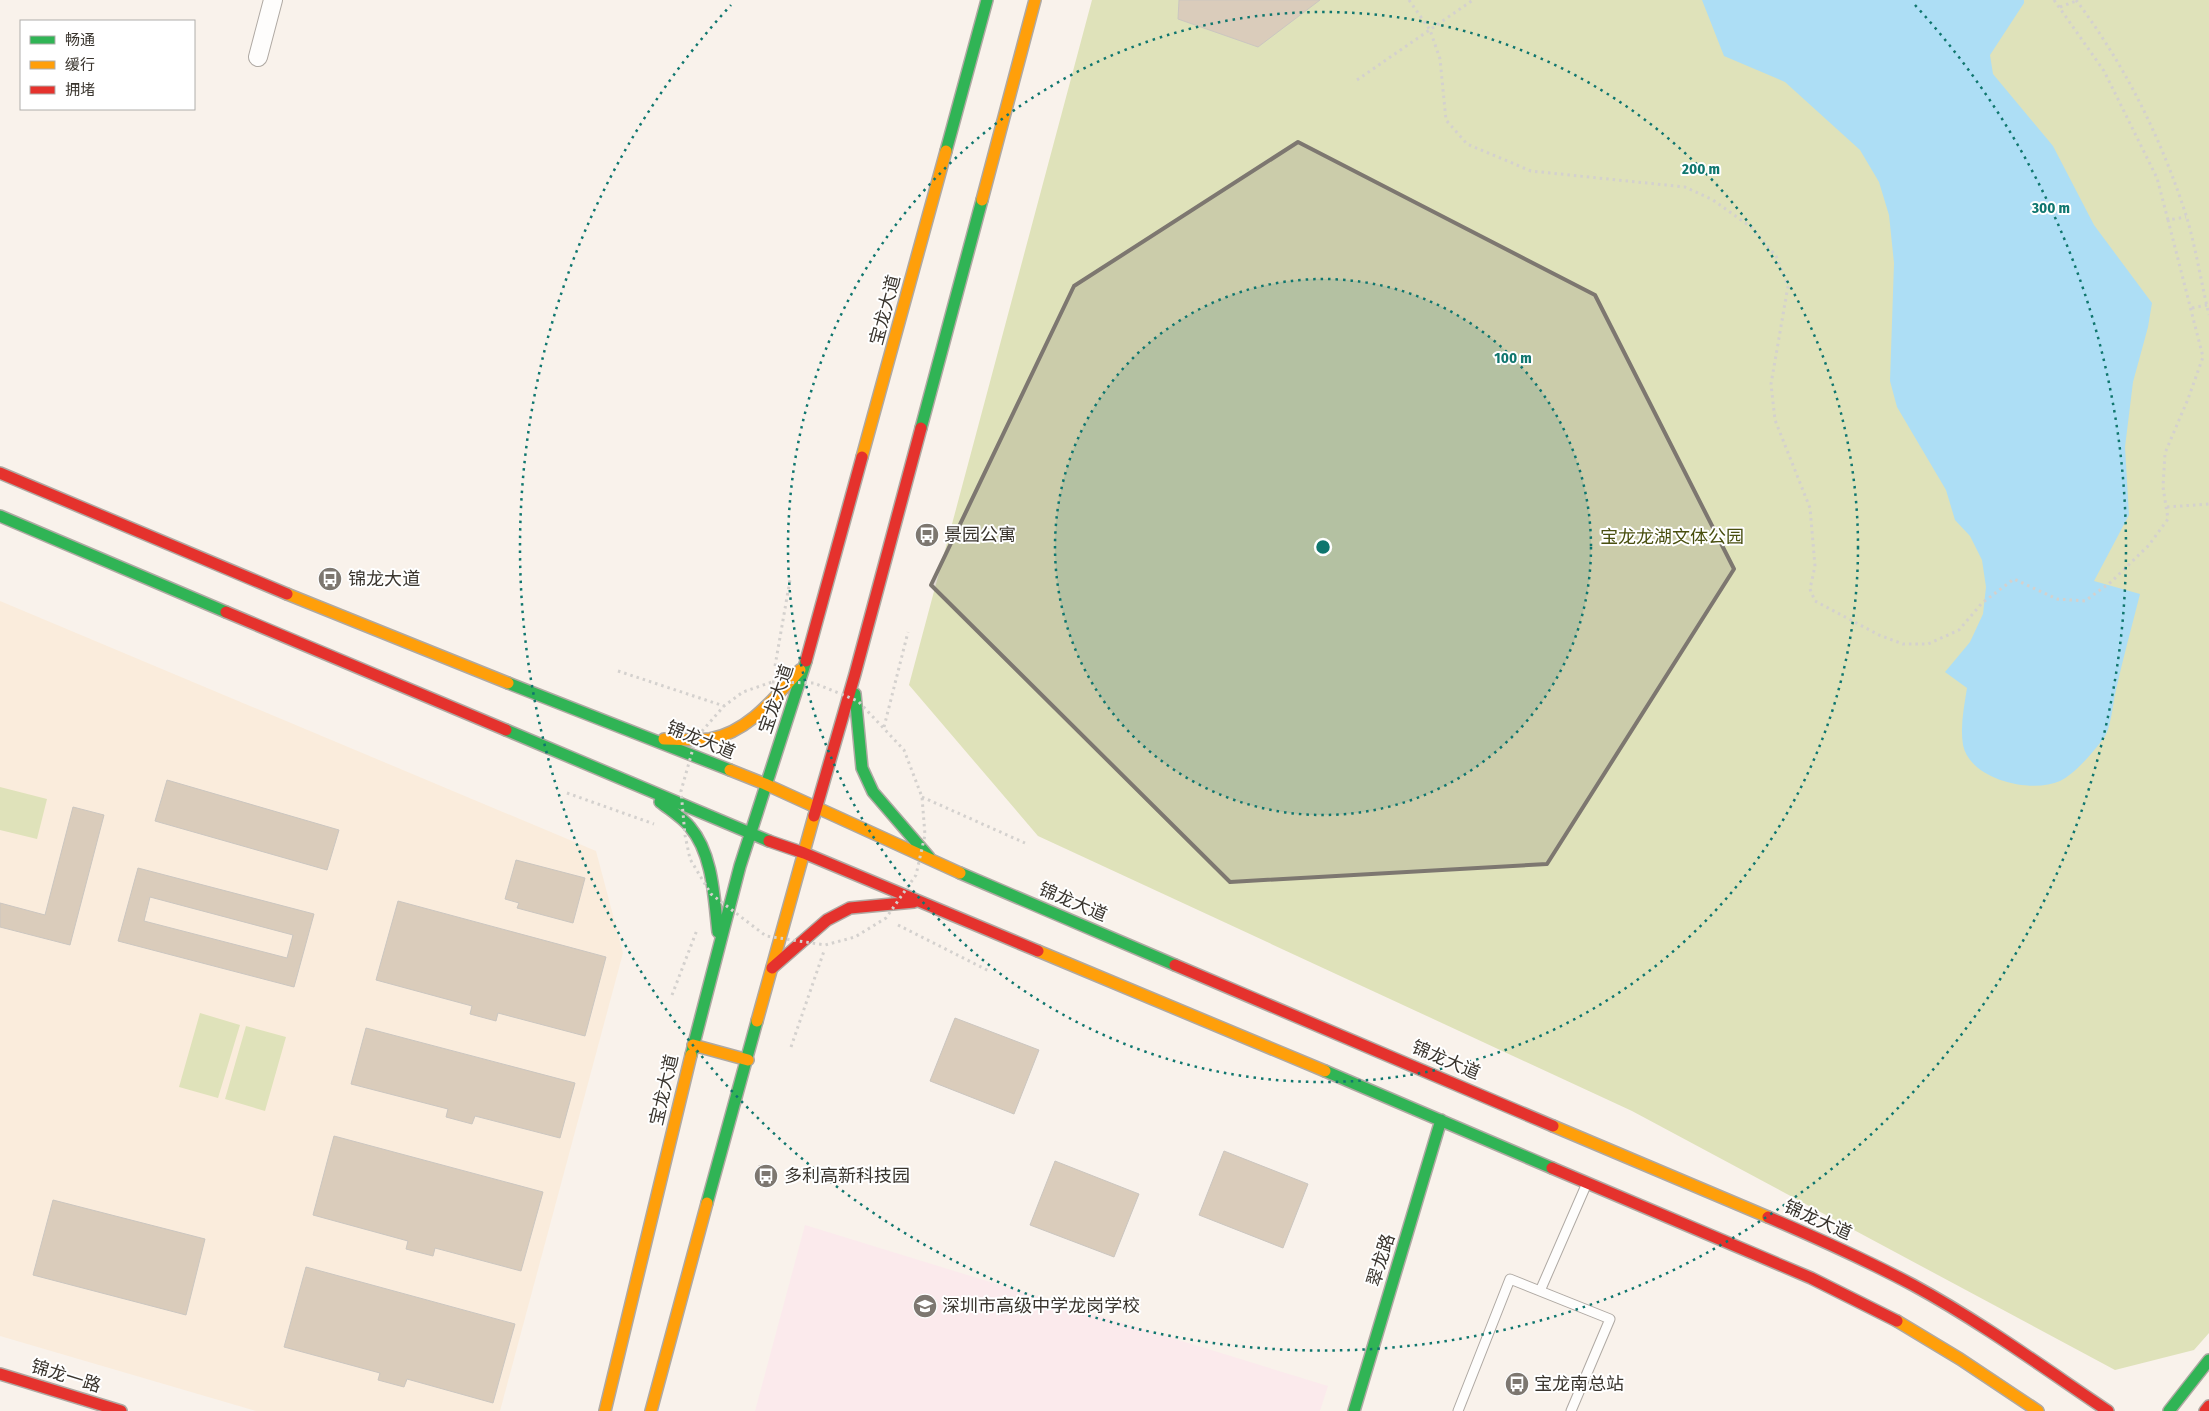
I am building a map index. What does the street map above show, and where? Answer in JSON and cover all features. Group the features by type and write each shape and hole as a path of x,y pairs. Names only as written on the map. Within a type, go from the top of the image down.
{"main road":[{"name":"宝龙大道","path":"605,1411 693,1045 719,946 765,784 806,663 988,0"},
{"path":"651,1411 748,1060 794,884 855,674 1035,0"},
{"name":"锦龙大道","path":"0,473 374,631 765,784 932,861 1828,1243 1912,1285 1981,1326 2108,1411"},
{"path":"0,516 642,786 750,834 804,853 1441,1120 1811,1278 1894,1319 1960,1359 2038,1411"},
{"path":"649,738 693,740 718,737 740,728 764,708 806,663"},
{"path":"855,674 856,711 862,768 873,792 932,861"},
{"path":"642,786 690,828 702,847 715,910 719,946"},
{"path":"772,968 827,920 850,908 921,902"},
{"path":"693,1045 748,1060"},
{"name":"翠龙路","path":"1354,1411 1441,1120"},
{"path":"2169,1411 2209,1360"},
{"name":"锦龙一路","path":"0,1374 122,1411"},
{"path":"2205,1411 2209,1406"}],"street":[{"path":"258,57 273,0"}],"lane":[{"path":"1540,1291 1587,1182"},
{"path":"1458,1411 1510,1279 1610,1319 1571,1411"}],"path":[{"path":"1409,0 1430,30 1440,59 1446,120 1467,144 1531,171 1685,187 1713,200 1751,227 1776,256 1788,286 1771,384 1775,420 1810,508 1815,566 1810,589 1815,601 1878,636 1903,644 1928,644 1959,630 1982,603 2014,579 2057,599 2085,601 2111,582 2149,545 2168,518 2168,507 2163,487 2165,453 2203,357 2192,308 2157,178 2104,71 2054,0"},
{"path":"1356,80 1473,0"},
{"path":"2060,7 2076,0 2118,63 2144,108 2165,158 2186,217 2209,315"},
{"path":"2168,220 2186,217"},
{"path":"2192,308 2206,305"},
{"path":"2168,507 2209,504"},
{"path":"772,682 790,580"},
{"path":"884,727 908,632"},
{"path":"618,670 724,706"},
{"path":"772,682 814,683 858,701 904,750 922,797 925,835 916,875 886,918 855,938 825,945 766,936 711,894 690,859 681,791 696,738 724,706 743,692 772,682"},
{"path":"567,793 658,826"},
{"path":"922,797 1025,842"},
{"path":"676,832 686,836"},
{"path":"708,903 711,894"},
{"path":"886,918 989,971"},
{"path":"672,995 700,922"},
{"path":"791,1047 825,945"}],"highlighted area":[{"path":"1298,142 1595,295 1734,569 1547,864 1230,882 931,585 1074,286"}],"shaded area":[{"path":"0,601 596,851 623,953 500,1411 256,1411 0,1336"},
{"name":"深圳市高级中学龙岗学校","path":"805,1225 1328,1386 1320,1411 755,1411"}],"green space":[{"name":"宝龙龙湖文体公园","path":"1092,0 2209,0 2209,1333 2194,1350 2115,1370 1632,1111 1038,836 909,685"},
{"path":"0,787 47,799 37,839 0,830"},
{"path":"200,1013 240,1025 218,1098 179,1087"},
{"path":"246,1026 286,1037 265,1111 225,1099"}],"water":[{"path":"1702,0 2024,0 2024,3 1990,55 1993,74 2053,146 2094,225 2152,303 2148,327 2133,382 2125,447 2129,515 2094,581 2140,594 2106,734 2084,762 2060,781 2048,785 2034,786 2004,781 1989,775 1977,767 1968,757 1963,745 1962,724 1967,688 1945,672 1970,642 1983,614 1986,587 1982,560 1970,536 1955,520 1946,490 1897,407 1890,381 1894,263 1889,215 1879,182 1860,150 1785,82 1724,56"}],"building":[{"path":"1179,0 1320,0 1258,47 1178,19"},
{"path":"167,780 339,830 327,870 155,821"},
{"path":"73,807 104,815 70,945 0,927 0,903 45,915"},
{"path":"516,860 585,878 573,923 517,908 519,903 505,899"},
{"path":"138,868 314,914 294,987 118,941","holes":["150,897 293,935 287,958 144,921"]},
{"path":"398,901 606,957 585,1036 498,1013 496,1021 470,1014 472,1006 376,980"},
{"path":"955,1018 1039,1050 1014,1114 930,1081"},
{"path":"366,1028 575,1083 560,1138 475,1116 472,1124 446,1117 448,1109 351,1084"},
{"path":"334,1136 543,1192 521,1271 435,1248 433,1256 406,1249 408,1241 313,1215"},
{"path":"1224,1151 1308,1184 1283,1248 1199,1215"},
{"path":"1055,1161 1139,1194 1114,1257 1030,1225"},
{"path":"53,1200 205,1239 186,1315 33,1275"},
{"path":"306,1267 515,1324 493,1403 407,1379 404,1387 378,1380 380,1373 284,1347"}],"traffic: fast":[{"path":"946,151 987,0"},
{"path":"921,428 982,200"},
{"path":"0,516 226,612"},
{"path":"691,1055 740,866 806,661"},
{"path":"508,683 730,770"},
{"path":"855,694 862,768 873,792 929,857"},
{"path":"506,730 769,841"},
{"path":"660,802 687,823 704,850 711,877 718,932"},
{"path":"960,873 1175,965"},
{"path":"707,1203 757,1021"},
{"path":"1325,1071 1552,1168"},
{"path":"1354,1411 1441,1120"},
{"path":"2169,1411 2209,1360"}],"traffic: slow":[{"path":"982,200 1035,0"},
{"path":"862,457 946,151"},
{"path":"287,594 508,683"},
{"path":"664,739 710,739 737,729 771,702 800,670"},
{"path":"730,770 765,784 960,873"},
{"path":"757,1021 814,816"},
{"path":"1038,951 1325,1071"},
{"path":"693,1045 748,1060"},
{"path":"605,1411 691,1055"},
{"path":"1553,1126 1768,1217"},
{"path":"651,1411 707,1203"},
{"path":"1897,1321 1960,1359 2038,1411"}],"traffic: jam":[{"path":"814,816 855,674 921,428"},
{"path":"806,661 862,457"},
{"path":"0,473 287,594"},
{"path":"226,612 506,730"},
{"path":"769,841 804,853 1038,951"},
{"path":"772,968 827,920 850,908 914,902"},
{"path":"1175,965 1553,1126"},
{"path":"1552,1168 1811,1278 1897,1321"},
{"path":"1768,1217 1859,1258 1938,1299 2108,1411"},
{"path":"0,1374 121,1411"},
{"path":"2205,1411 2209,1406"}],"place":[{"name":"景园公寓","path":"927,535"},
{"name":"锦龙大道","path":"330,579"},
{"name":"多利高新科技园","path":"766,1176"},
{"name":"深圳市高级中学龙岗学校","path":"925,1306"},
{"name":"宝龙南总站","path":"1517,1384"}]}
